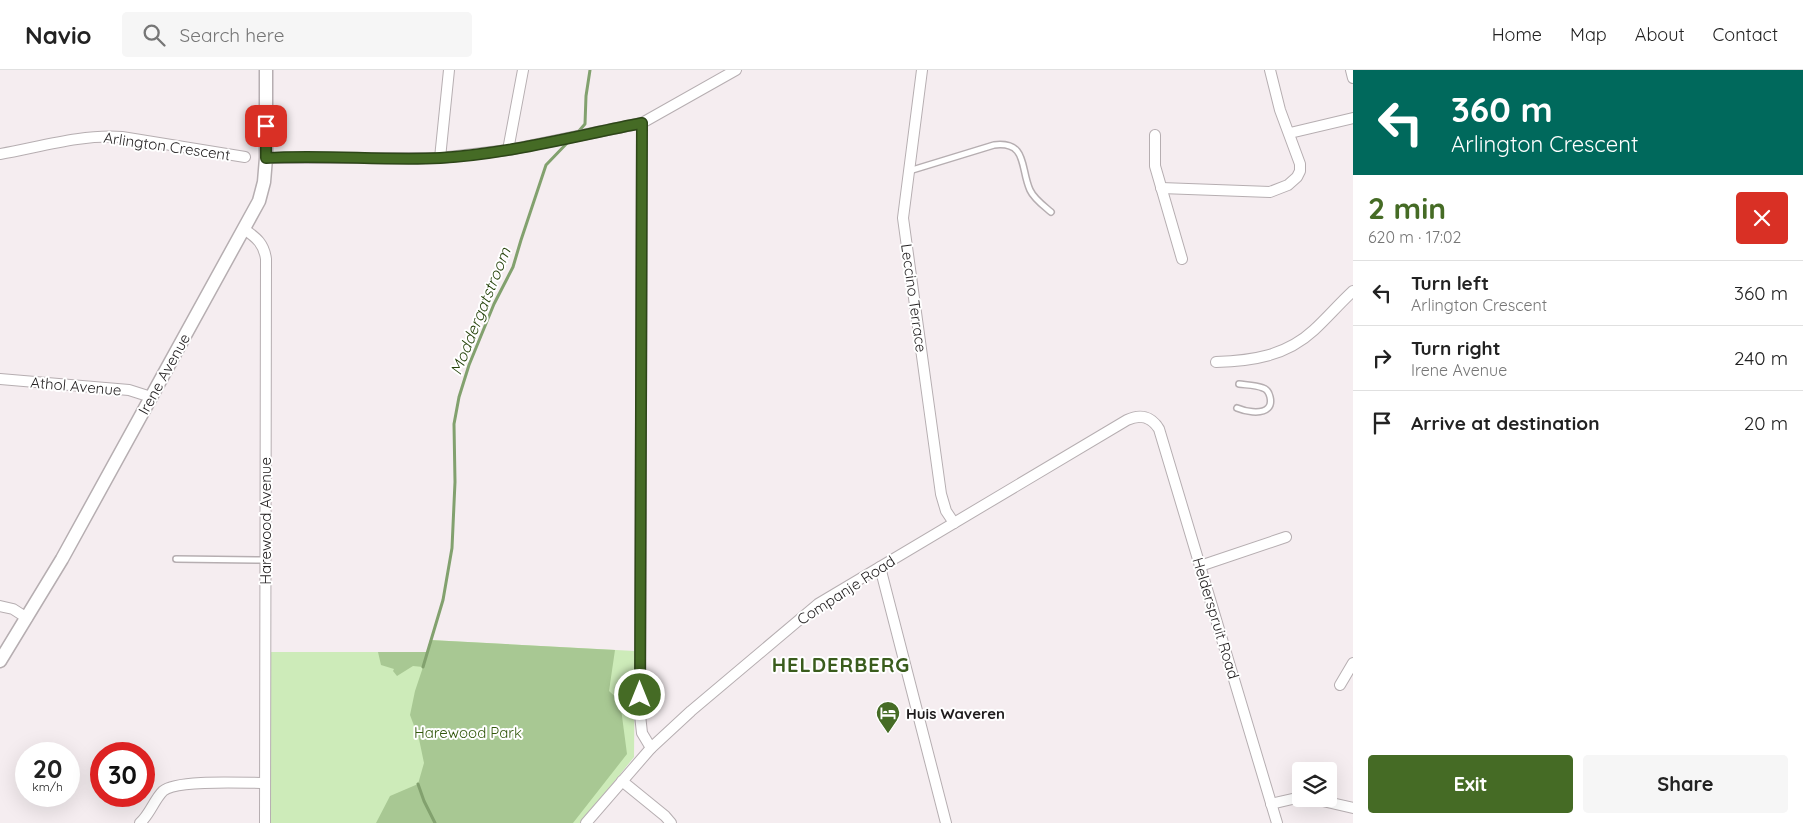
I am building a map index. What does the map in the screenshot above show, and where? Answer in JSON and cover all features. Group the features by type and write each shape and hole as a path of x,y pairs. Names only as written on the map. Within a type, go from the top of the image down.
{"street":[{"name":"Irene Avenue","path":"0,660 27,618 262,194 266,158 266,70"},
{"path":"440,158 449,70"},
{"path":"508,150 523,70"},
{"path":"266,158 440,158 508,150 642,123 736,70"},
{"name":"Leccino Terrace","path":"922,70 903,218 941,494 946,511 954,523"},
{"path":"1161,188 1270,192 1288,185 1297,177 1300,171 1300,164 1280,110 1270,70"},
{"path":"1351,70 1353,78"},
{"path":"1290,133 1353,118"},
{"path":"642,123 640,715 642,733 651,748"},
{"path":"1155,135 1154,161 1182,259"},
{"name":"Arlington Crescent","path":"0,154 104,136 122,137 245,157"},
{"name":"Harewood Avenue","path":"244,229 260,241 265,250 266,260 265,823"},
{"path":"1216,362 1255,359 1275,354 1292,346 1314,330 1353,291"},
{"name":"Athol Avenue","path":"0,379 129,390 151,397"},
{"name":"Companje Road","path":"586,823 651,748 686,715 818,604 1127,420 1134,417 1147,418"},
{"name":"Helderspruit Road","path":"1147,418 1155,422 1159,429 1277,823"},
{"path":"1200,566 1286,536"},
{"path":"880,567 946,823"},
{"path":"0,606 13,609 27,618"},
{"path":"1340,685 1353,663"},
{"path":"622,781 671,823"},
{"path":"140,823 147,817 160,795 170,788 193,784 265,783"},
{"path":"1271,804 1292,800"},
{"path":"1337,804 1353,808"}],"lane":[{"path":"908,171 994,145 1007,144 1013,146 1021,155 1029,189 1051,212"},
{"path":"1237,408 1247,411 1258,411 1268,408 1270,404 1270,395 1267,390 1262,387 1239,384"},
{"path":"176,559 265,560"}],"green space":[{"name":"Harewood Park","path":"430,640 635,651 634,757 581,823 269,823 269,652 427,652"},
{"path":"430,640 615,650 609,691 620,701 627,754 573,823 376,823 390,796 418,784 424,763 419,739 410,715 423,667 413,666 397,676 393,671 394,669 381,665 378,652 427,652"}],"waterway":[{"name":"Moddergatstroom","path":"578,132 585,124 586,96 590,70"},
{"name":"Moddergatstroom","path":"423,667 443,600 452,548 455,482 454,424 459,397 469,365 494,304 513,267 546,165 570,140"},
{"path":"418,784 435,823"}],"place":[{"name":"Huis Waveren","path":"888,734"}],"district":[{"name":"HELDERBERG","path":"841,664"}],"route":[{"path":"266,126 266,158 440,158 508,150 642,123 640,695"}]}
